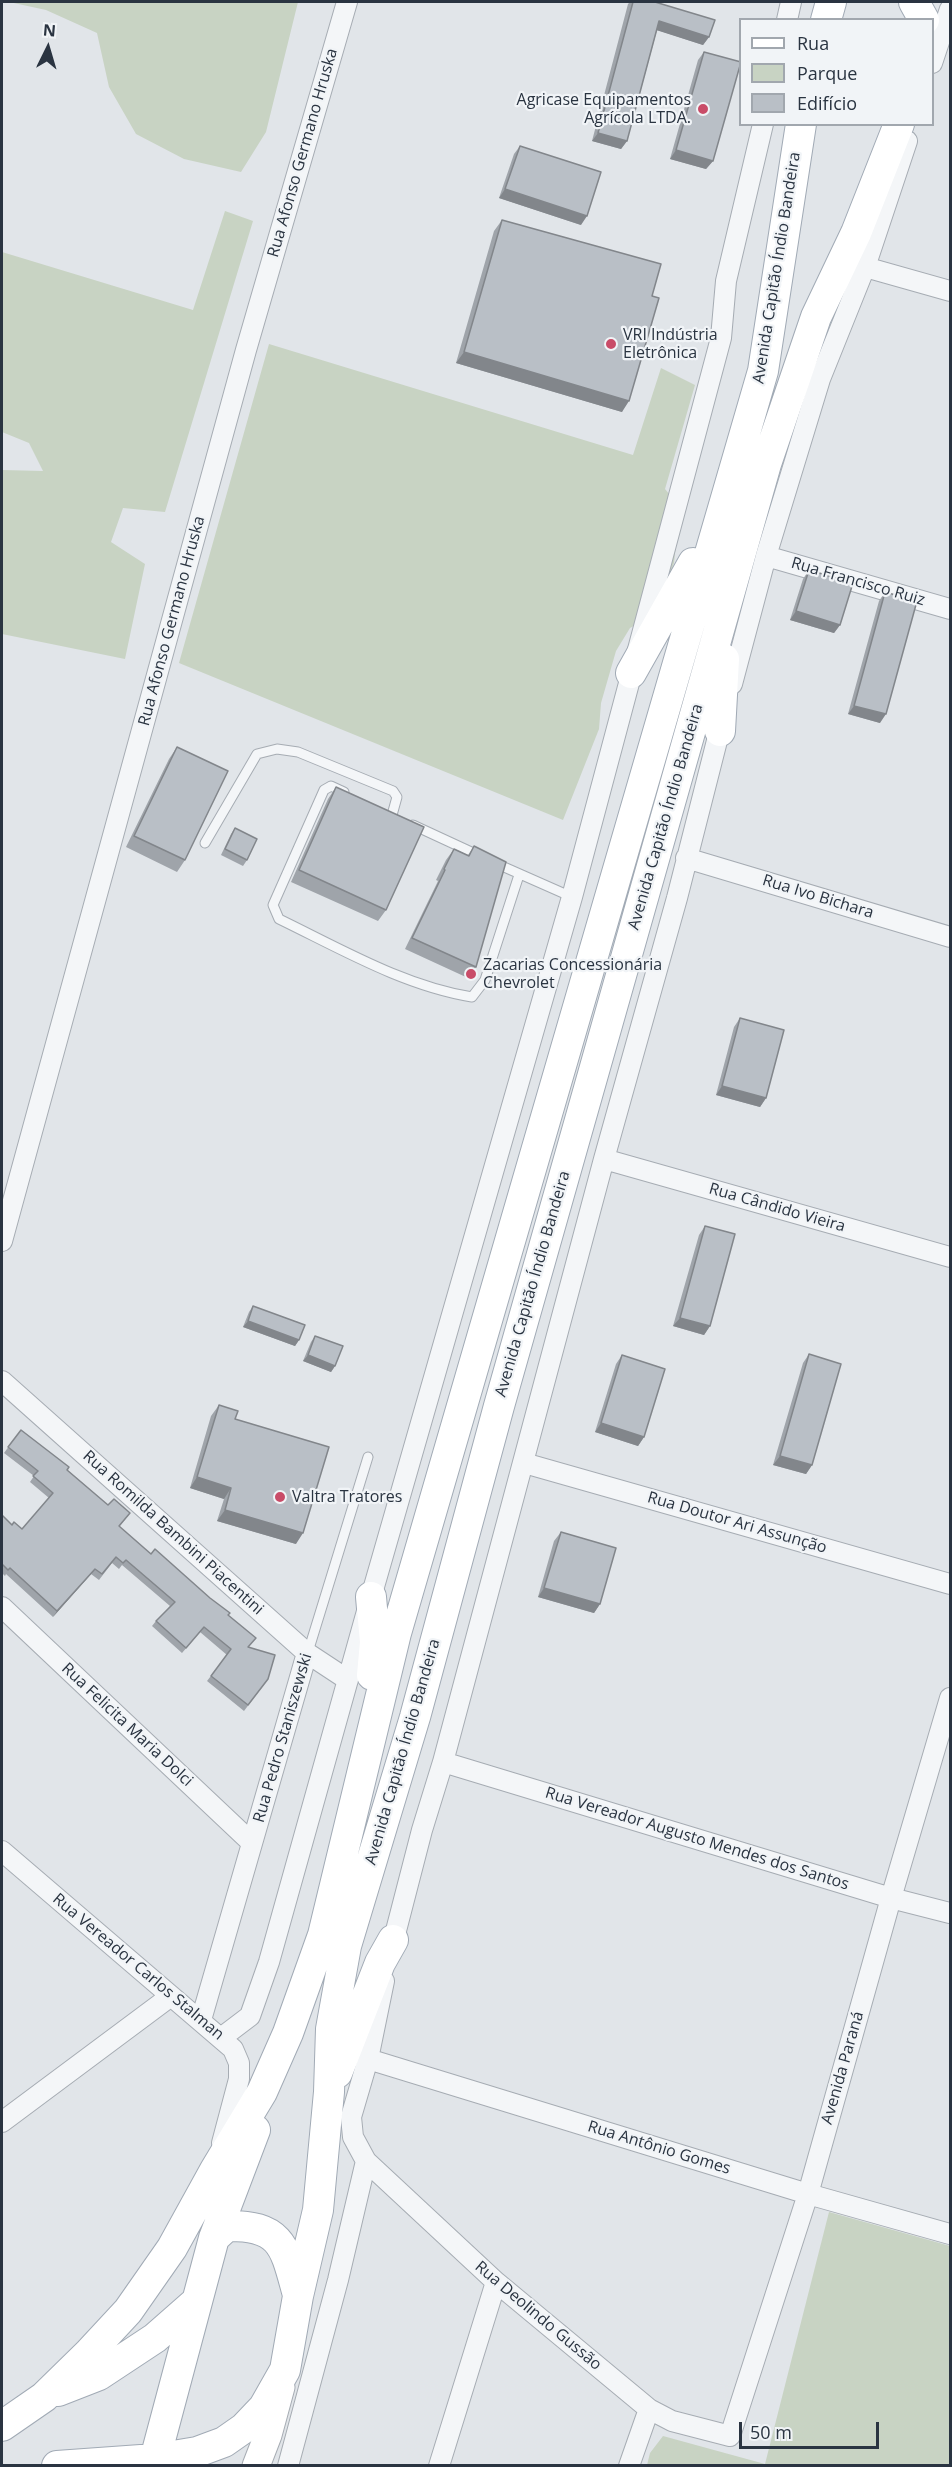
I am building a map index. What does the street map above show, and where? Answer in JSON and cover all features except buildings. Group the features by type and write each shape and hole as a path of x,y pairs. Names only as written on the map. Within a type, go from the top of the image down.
{"main road":[{"path":"914,2 923,18"},
{"path":"931,18 935,2"},
{"name":"Avenida Capitão Índio Bandeira","path":"256,2466 268,2435 285,2370 298,2296 318,2210 330,2092 335,1941 361,1778 396,1633 763,371 801,126"},
{"name":"Avenida Capitão Índio Bandeira","path":"335,1941 415,1717 505,1384 766,464 816,317 856,232 898,126"},
{"path":"631,673 721,513"},
{"path":"720,731 728,601"},
{"path":"361,1778 375,1642 371,1597"},
{"path":"330,2092 380,1963 393,1940"},
{"path":"2,2426 44,2397 89,2353 128,2311 172,2248 262,2092 288,2033 335,1941"},
{"path":"154,2462 214,2238 260,2115 262,2092"},
{"path":"214,2238 227,2226 252,2226 266,2232 279,2241 286,2251 298,2296"},
{"path":"44,2397 99,2375 155,2338 196,2302"},
{"path":"57,2466 154,2462 197,2452 224,2442 244,2427 264,2407 285,2370"}],"street":[{"name":"Rua Afonso Germano Hruska","path":"2,1241 246,350 347,2"},
{"path":"787,18 791,2"},
{"path":"934,60 951,9"},
{"path":"221,2038 250,2016 260,1989 572,897 721,338 726,281 763,126"},
{"path":"288,2466 338,2280 366,2161 353,2137 351,2117 368,2059 393,1940 677,898 766,556 820,379 865,267 911,126"},
{"path":"865,267 951,291"},
{"name":"Rua Francisco Ruiz","path":"766,556 951,609"},
{"name":"Rua Ivo Bichara","path":"686,858 951,937"},
{"name":"Rua Cândido Vieira","path":"604,1159 951,1257"},
{"name":"Rua Romilda Bambini Piacentini","path":"2,1381 307,1653 348,1680"},
{"name":"Rua Doutor Ari Assunção","path":"524,1463 951,1584"},
{"name":"Rua Felicita Maria Dolci","path":"2,1607 252,1843"},
{"name":"Rua Pedro Staniszewski","path":"201,2020 307,1653"},
{"name":"Avenida Paraná","path":"730,2436 808,2194 891,1898 951,1698"},
{"name":"Rua Vereador Augusto Mendes dos Santos","path":"443,1762 891,1898 951,1913"},
{"name":"Rua Vereador Carlos Stalman","path":"2,1851 233,2049 239,2063 239,2079 215,2170"},
{"path":"2,2122 171,1996"},
{"name":"Rua Antônio Gomes","path":"368,2059 808,2194 951,2234"},
{"name":"Rua Deolindo Gussão","path":"366,2161 496,2282 648,2409 672,2421 730,2436"},
{"path":"439,2466 496,2282"},
{"path":"629,2466 648,2409"}],"lane":[{"path":"205,843 257,754 278,749 298,752 393,790 397,797 392,815"},
{"path":"352,796 331,786 324,789 273,905 279,919 361,959 452,993 472,997 485,980 519,874"},
{"path":"382,810 572,897"},
{"name":"Rua Pedro Staniszewski","path":"307,1653 368,1457"}],"green space":[{"path":"9,2 298,2 266,132 241,172 184,159 136,134 109,87 97,33 46,10"},
{"path":"225,211 253,221 165,512 123,508 111,542 145,564 125,659 2,634 2,470 43,471 29,443 2,432 2,252 193,310"},
{"path":"269,344 633,455 661,368 695,385 665,489 680,507 674,563 655,614 630,628 616,651 601,703 599,729 563,820 179,663"},
{"path":"829,2212 950,2246 950,2465 647,2465 650,2453 663,2436 765,2464"}],"place":[{"name":"Agricase Equipamentos Agrícola LTDA.","path":"703,109"},
{"name":"VRI Indústria Eletrônica","path":"611,344"},
{"name":"Zacarias Concessionária Chevrolet","path":"471,974"},
{"name":"Valtra Tratores","path":"280,1497"}]}
